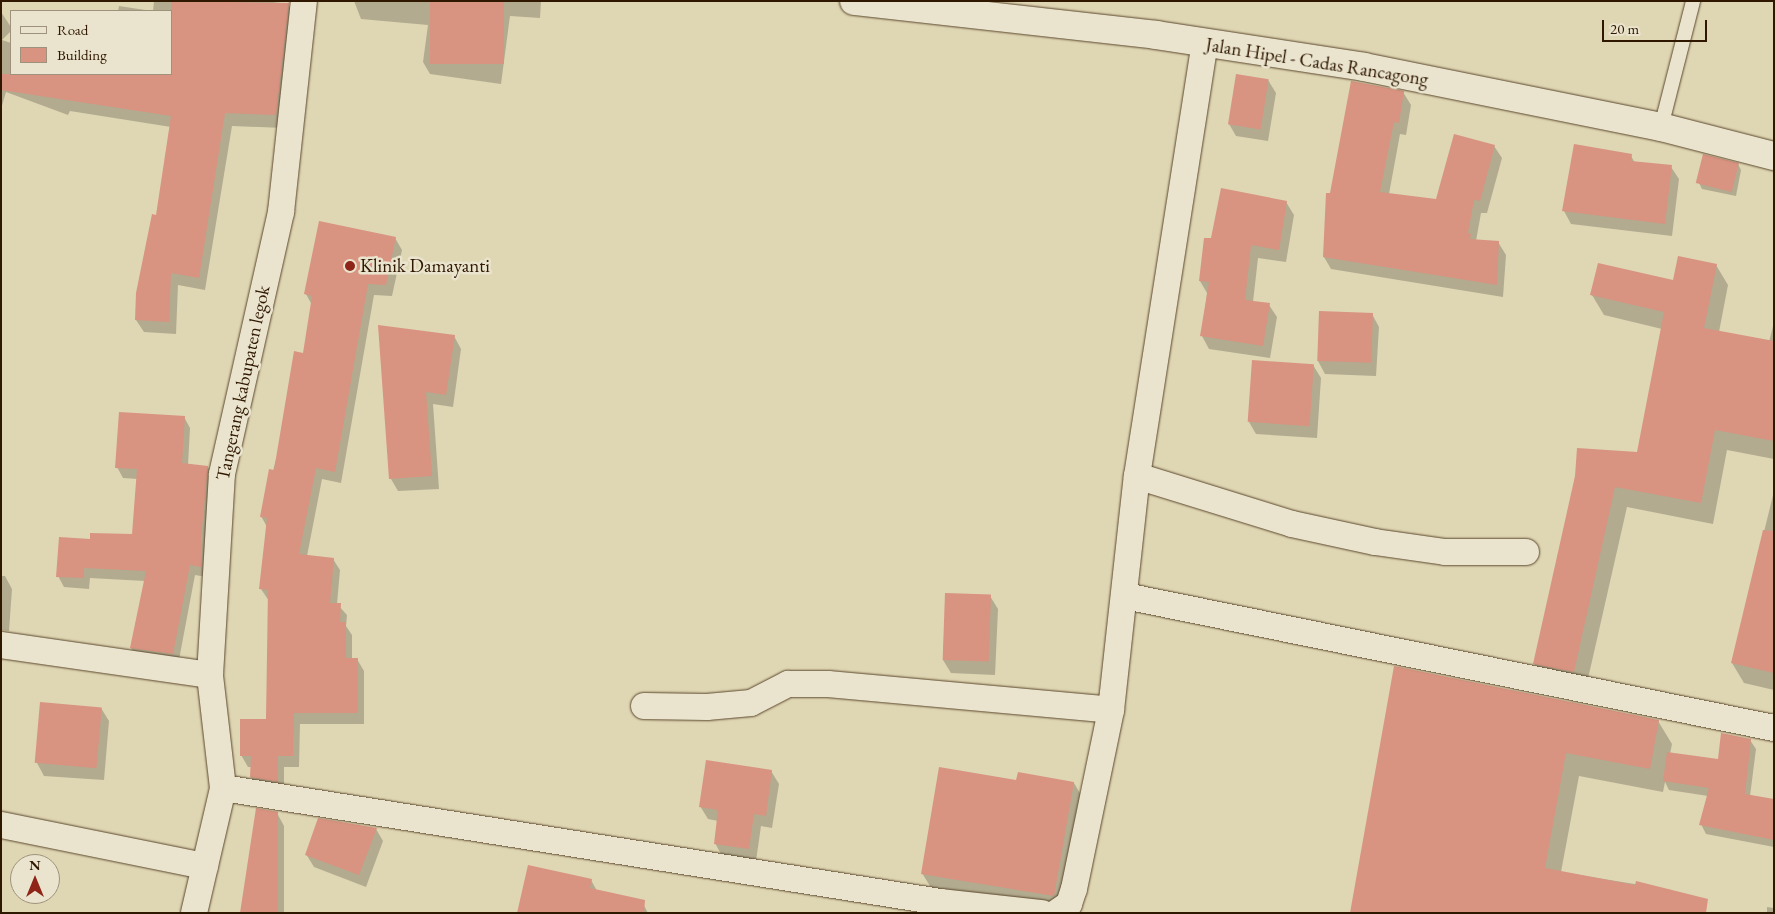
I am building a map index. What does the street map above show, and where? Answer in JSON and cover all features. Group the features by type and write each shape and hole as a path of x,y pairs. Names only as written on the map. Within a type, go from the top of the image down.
{"street":[{"name":"Tangerang kabupaten legok","path":"194,913 224,788 210,675 222,474 281,212 304,1"},
{"name":"Jalan Hipel - Cadas Rancagong","path":"854,1 1138,33 1364,67 1661,127 1774,156"},
{"path":"1056,913 1068,904 1074,889 1111,710 1137,476 1205,44"},
{"path":"1137,476 1292,524 1376,542 1445,552 1526,552"},
{"path":"1125,596 1774,728"},
{"path":"1,645 210,675"},
{"path":"644,706 707,707 751,703 788,684 828,684 1111,710"},
{"path":"224,788 930,900 1042,913"},
{"path":"1,824 205,866"}],"lane":[{"path":"1661,127 1693,1"}],"building":[{"path":"171,1 289,3 276,115 225,113 199,278 171,273 169,322 135,320 136,293 152,214 156,215 171,116 1,90 2,74 172,75"},
{"path":"430,1 504,1 504,64 430,64"},
{"path":"1236,74 1269,79 1261,130 1228,124"},
{"path":"1351,81 1404,91 1399,123 1394,122 1380,192 1436,199 1454,134 1495,145 1480,201 1474,200 1468,233 1471,234 1470,239 1499,241 1497,285 1323,257 1326,193 1330,193"},
{"path":"1574,144 1632,154 1631,161 1672,165 1665,224 1562,211"},
{"path":"1703,154 1739,163 1732,192 1696,183"},
{"path":"1221,188 1287,201 1279,250 1251,245 1245,300 1270,303 1263,346 1200,336 1209,282 1199,281 1204,238 1211,238"},
{"path":"319,221 396,237 386,285 368,284 335,472 316,468 299,554 334,558 330,603 341,603 340,622 346,622 346,658 358,658 358,713 294,713 293,756 278,756 278,782 250,777 251,756 240,756 240,719 266,719 268,590 259,589 267,518 260,517 269,469 274,470 294,351 303,353 312,296 304,294"},
{"path":"1678,256 1717,264 1704,328 1774,341 1774,441 1715,430 1701,503 1615,487 1574,672 1533,664 1575,476 1577,448 1637,452 1664,312 1590,295 1598,263 1673,280"},
{"path":"1319,311 1373,313 1371,363 1317,361"},
{"path":"378,325 455,335 446,395 426,392 432,476 389,479"},
{"path":"1252,360 1314,364 1310,426 1248,422"},
{"path":"119,412 185,416 182,463 208,466 201,537 201,567 190,565 173,654 130,648 146,571 84,568 84,578 56,577 59,537 90,539 90,533 132,534 137,469 115,468"},
{"path":"1763,530 1774,531 1774,673 1731,663"},
{"path":"945,593 991,595 989,662 943,660"},
{"path":"1394,666 1659,720 1650,769 1566,753 1545,868 1635,885 1636,881 1708,899 1706,913 1350,913"},
{"path":"40,702 102,707 96,768 35,763"},
{"path":"1721,733 1751,739 1745,794 1774,799 1774,840 1699,825 1709,788 1663,781 1667,752 1718,759"},
{"path":"706,760 772,770 766,816 754,814 749,849 714,844 718,810 699,807"},
{"path":"939,767 1016,780 1018,772 1074,782 1054,896 921,874"},
{"path":"256,808 278,812 278,913 240,913"},
{"path":"318,818 377,828 359,875 305,855"},
{"path":"528,865 592,879 590,888 645,900 644,913 517,913"}],"place":[{"name":"Klinik Damayanti","path":"350,266"}]}
